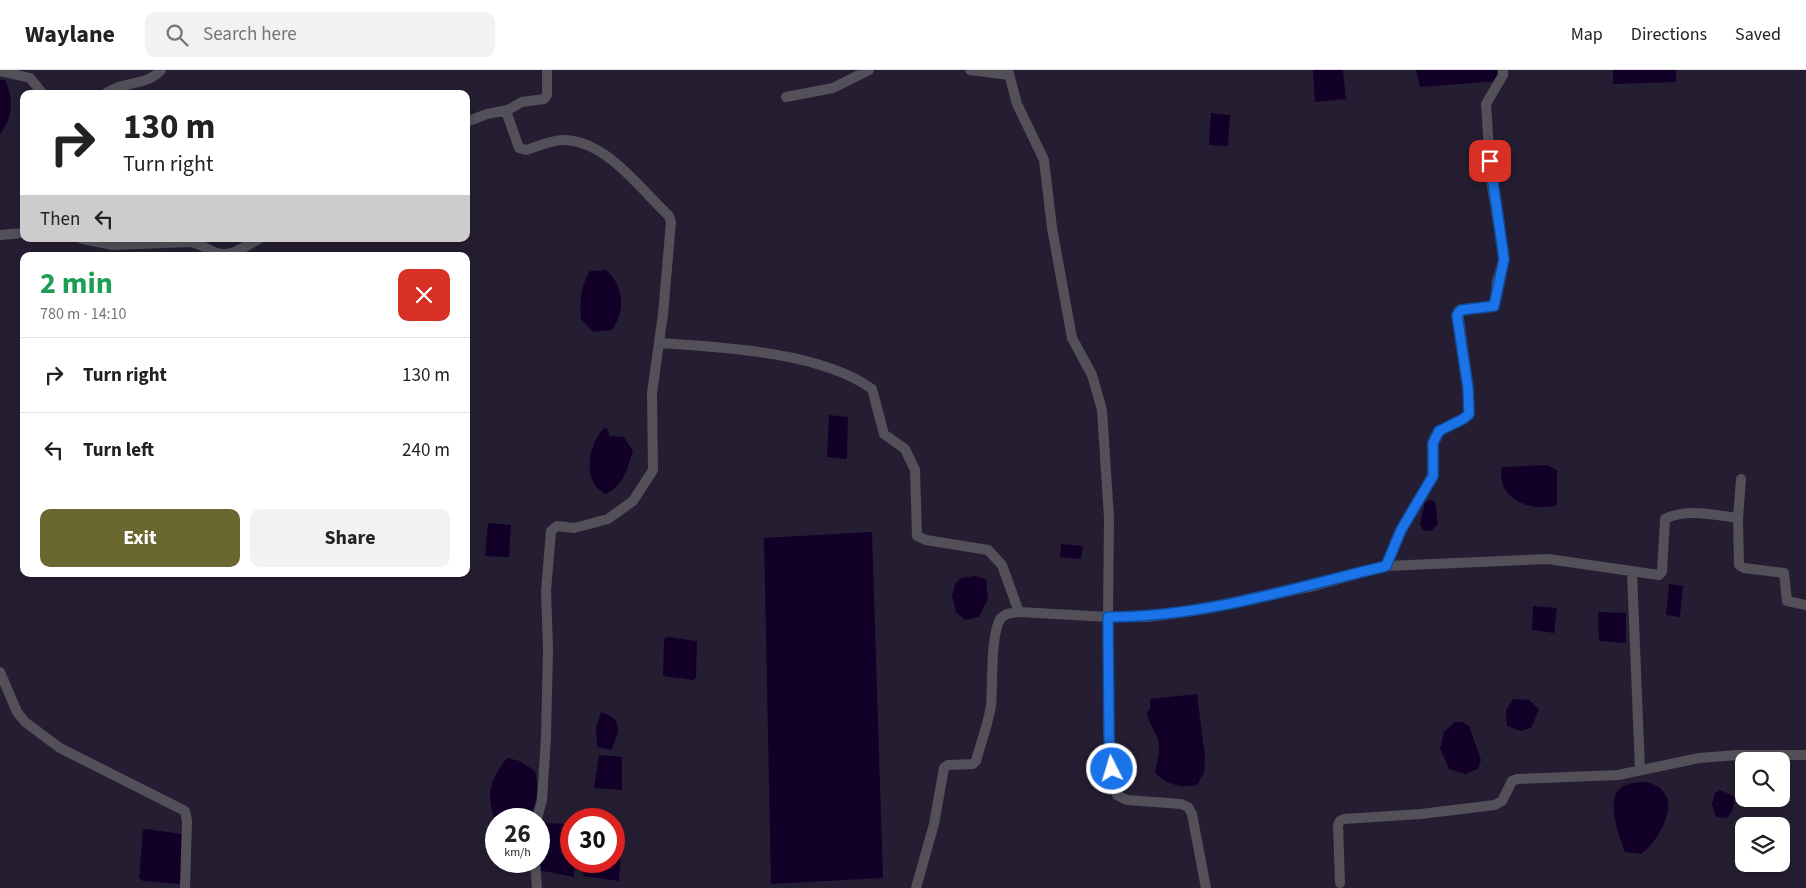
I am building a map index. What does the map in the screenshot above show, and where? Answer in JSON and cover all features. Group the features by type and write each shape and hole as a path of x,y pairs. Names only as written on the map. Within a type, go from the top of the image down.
{"street":[{"path":"110,90 116,86 148,81 161,70"},
{"path":"470,120 487,114 506,111 522,102 544,99 547,94 548,70"},
{"path":"786,97 833,88 870,70"},
{"path":"970,70 1009,73 1017,104 1044,160 1052,228 1072,338 1092,375 1102,410 1109,492 1109,736 1113,785 1117,795 1127,800 1181,804 1188,807 1192,814 1206,888"},
{"path":"1386,566 1401,530 1433,476 1433,443 1439,431 1469,414 1468,388 1458,311 1490,307 1495,304 1498,281 1504,259 1491,180 1486,104 1503,74 1503,70"},
{"path":"0,71 30,78 40,90"},
{"path":"506,111 518,148 526,150 560,139 592,146 636,181 644,193 669,216 671,226 660,343 652,393 653,470 649,479 633,501 608,519 574,528 557,526 551,531 546,591 548,648 546,737 540,808"},
{"path":"0,235 20,234"},
{"path":"98,242 113,245 191,242 203,244 215,252"},
{"path":"232,252 253,242"},
{"path":"660,343 793,358 842,374 872,389 884,434 905,449 915,470 917,536 926,540 988,550 1002,565 1019,612"},
{"path":"1741,479 1738,518 1739,566 1784,573 1787,601 1806,605"},
{"path":"916,888 934,824 944,768 948,764 973,764 976,762 991,705 997,628 1001,619 1008,613 1148,617 1193,611 1314,586 1386,566 1548,558 1654,576 1662,572 1664,522 1667,517 1696,513 1738,518"},
{"path":"1632,572 1640,770"},
{"path":"0,672 14,707 25,722 60,748 184,811 187,821 185,887"},
{"path":"1340,883 1338,825 1340,820 1480,808 1495,805 1502,801 1512,781 1517,779 1618,775 1699,758 1736,755 1806,755"},
{"path":"536,873 537,888"}],"shaded area":[{"path":"1313,70 1343,70 1346,99 1315,102"},
{"path":"1416,70 1497,70 1498,81 1420,87"},
{"path":"1613,70 1676,70 1676,82 1613,84"},
{"path":"0,80 5,80 8,87 11,108 8,121 0,134"},
{"path":"1211,113 1230,115 1228,146 1209,145"},
{"path":"606,270 612,276 620,291 620,314 612,330 593,332 581,319 582,288 590,271"},
{"path":"829,415 848,417 847,459 827,457"},
{"path":"604,428 608,429 609,436 624,437 633,451 621,481 606,494 598,489 590,473 591,453 598,435"},
{"path":"1547,465 1557,470 1557,505 1536,507 1526,505 1509,495 1504,488 1501,478 1502,467"},
{"path":"1429,500 1435,501 1438,524 1431,531 1423,530 1420,524 1425,502"},
{"path":"488,523 511,525 509,557 485,556"},
{"path":"872,532 883,878 771,884 764,538"},
{"path":"1061,544 1083,546 1081,559 1060,557"},
{"path":"975,576 986,579 988,599 979,617 965,620 956,612 952,596 955,584 961,578"},
{"path":"1669,584 1683,586 1680,617 1666,615"},
{"path":"1533,606 1557,608 1554,633 1532,630"},
{"path":"1598,612 1626,613 1626,643 1599,641"},
{"path":"668,637 697,641 696,678 693,680 663,676 664,639"},
{"path":"1197,694 1205,757 1204,773 1197,785 1174,785 1155,773 1159,744 1147,713 1150,709 1150,699"},
{"path":"1513,699 1529,700 1539,709 1531,728 1521,731 1507,726 1506,710"},
{"path":"601,712 613,718 618,727 611,750 597,747 596,728"},
{"path":"1455,722 1462,722 1469,726 1481,760 1478,769 1465,774 1449,769 1440,748 1444,732"},
{"path":"599,755 622,757 622,790 594,788"},
{"path":"507,758 520,761 535,771 537,783 533,808 492,808 491,789"},
{"path":"1648,782 1661,789 1667,797 1667,815 1659,833 1647,849 1641,854 1625,852 1614,815 1615,796 1620,789 1628,784"},
{"path":"1720,790 1735,797 1732,812 1727,818 1716,817 1712,804 1715,793"},
{"path":"550,823 560,824 560,873 574,873 574,877 550,872"},
{"path":"143,830 182,834 181,882 178,884 143,881 139,878"},
{"path":"584,873 620,873 619,881 583,876"}],"route":[{"path":"1112,769 1109,736 1108,617 1148,617 1193,611 1314,586 1386,566 1401,530 1431,482 1433,476 1433,443 1439,431 1469,414 1468,388 1457,315 1458,311 1461,310 1494,306 1504,259 1491,180 1490,161"}]}
